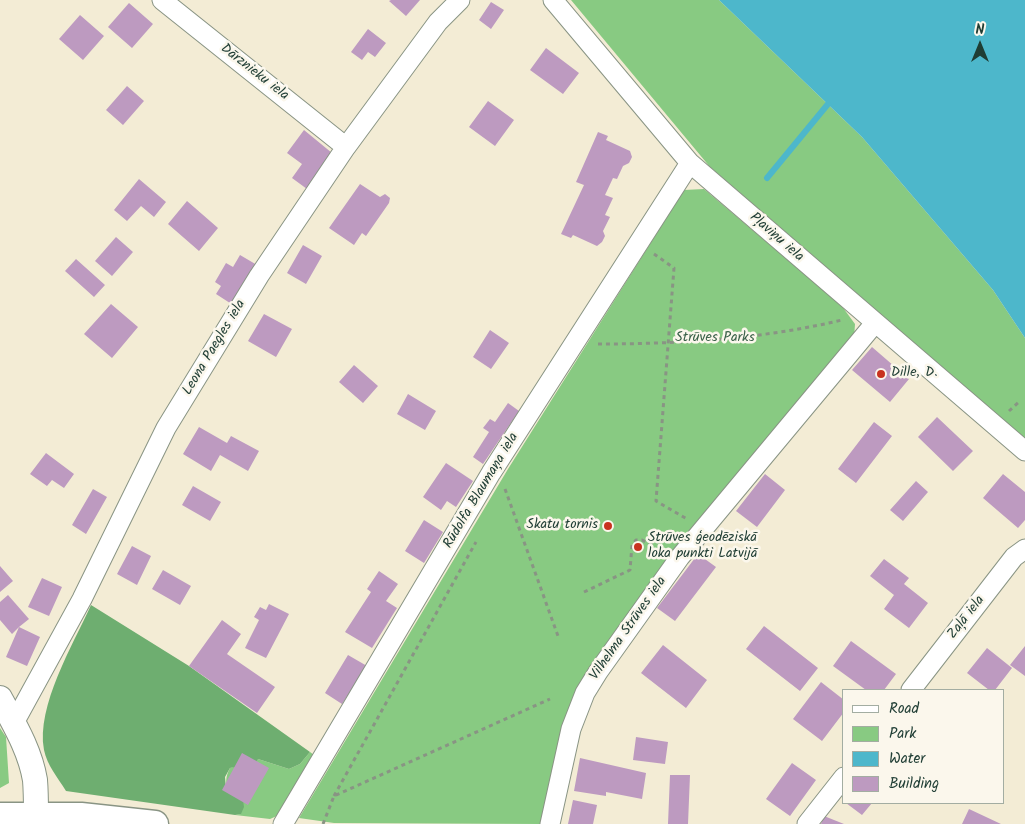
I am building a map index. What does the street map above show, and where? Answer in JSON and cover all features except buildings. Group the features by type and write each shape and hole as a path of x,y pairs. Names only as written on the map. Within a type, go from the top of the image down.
{"main road":[{"path":"0,816 81,816 155,824"}],"street":[{"name":"Dārznieku iela","path":"162,0 346,147"},
{"name":"Leona Paegles iela","path":"14,723 82,599 166,428 260,276 346,147 438,22 460,0"},
{"name":"Pļaviņu iela","path":"553,0 690,163 1025,451"},
{"name":"Rūdolfa Blaumaņa iela","path":"283,824 491,474 690,163"},
{"name":"Vilhelma Strūves iela","path":"550,824 571,729 585,693 598,672 680,557 875,323"},
{"name":"Zaļā iela","path":"912,689 1014,558 1025,549"},
{"path":"0,698 14,723 31,764 35,781 36,815"},
{"path":"807,824 842,780"}],"path":[{"path":"647,261 652,252 674,268 656,501 704,528"},
{"path":"600,336 595,344 668,344 807,329 843,320 861,310"},
{"path":"491,474 505,489 558,636"},
{"path":"501,498 510,481"},
{"path":"584,592 630,570 632,545 636,540 642,540 650,544 704,528"},
{"path":"323,824 334,796 477,540"},
{"path":"334,796 550,700"}],"green space":[{"path":"571,0 719,0 862,137 993,290 1025,338 1025,439 710,167"},
{"name":"Strūves Parks","path":"704,189 841,305 855,324 854,339 565,724 540,824 334,823 299,818 508,469 684,190"},
{"path":"91,605 189,666 310,752 300,764 289,769 258,759 251,769 239,766 230,768 225,777 226,788 243,800 244,807 241,814 235,815 66,791 45,756 43,733 45,714 66,657"},
{"path":"0,728 6,737 9,783 0,788"},
{"path":"310,752 314,755 279,815 270,819 235,815 241,814 228,792 226,781 230,768 258,759 289,769 300,764"}],"water":[{"path":"719,0 1025,0 1025,338 993,290 862,137"}],"waterway":[{"path":"767,178 828,104"}],"place":[{"name":"Dille, D.","path":"881,374"},
{"name":"Skatu tornis","path":"608,526"},
{"name":"Strūves ģeodēziskā loka punkti Latvijā","path":"638,547"}]}
